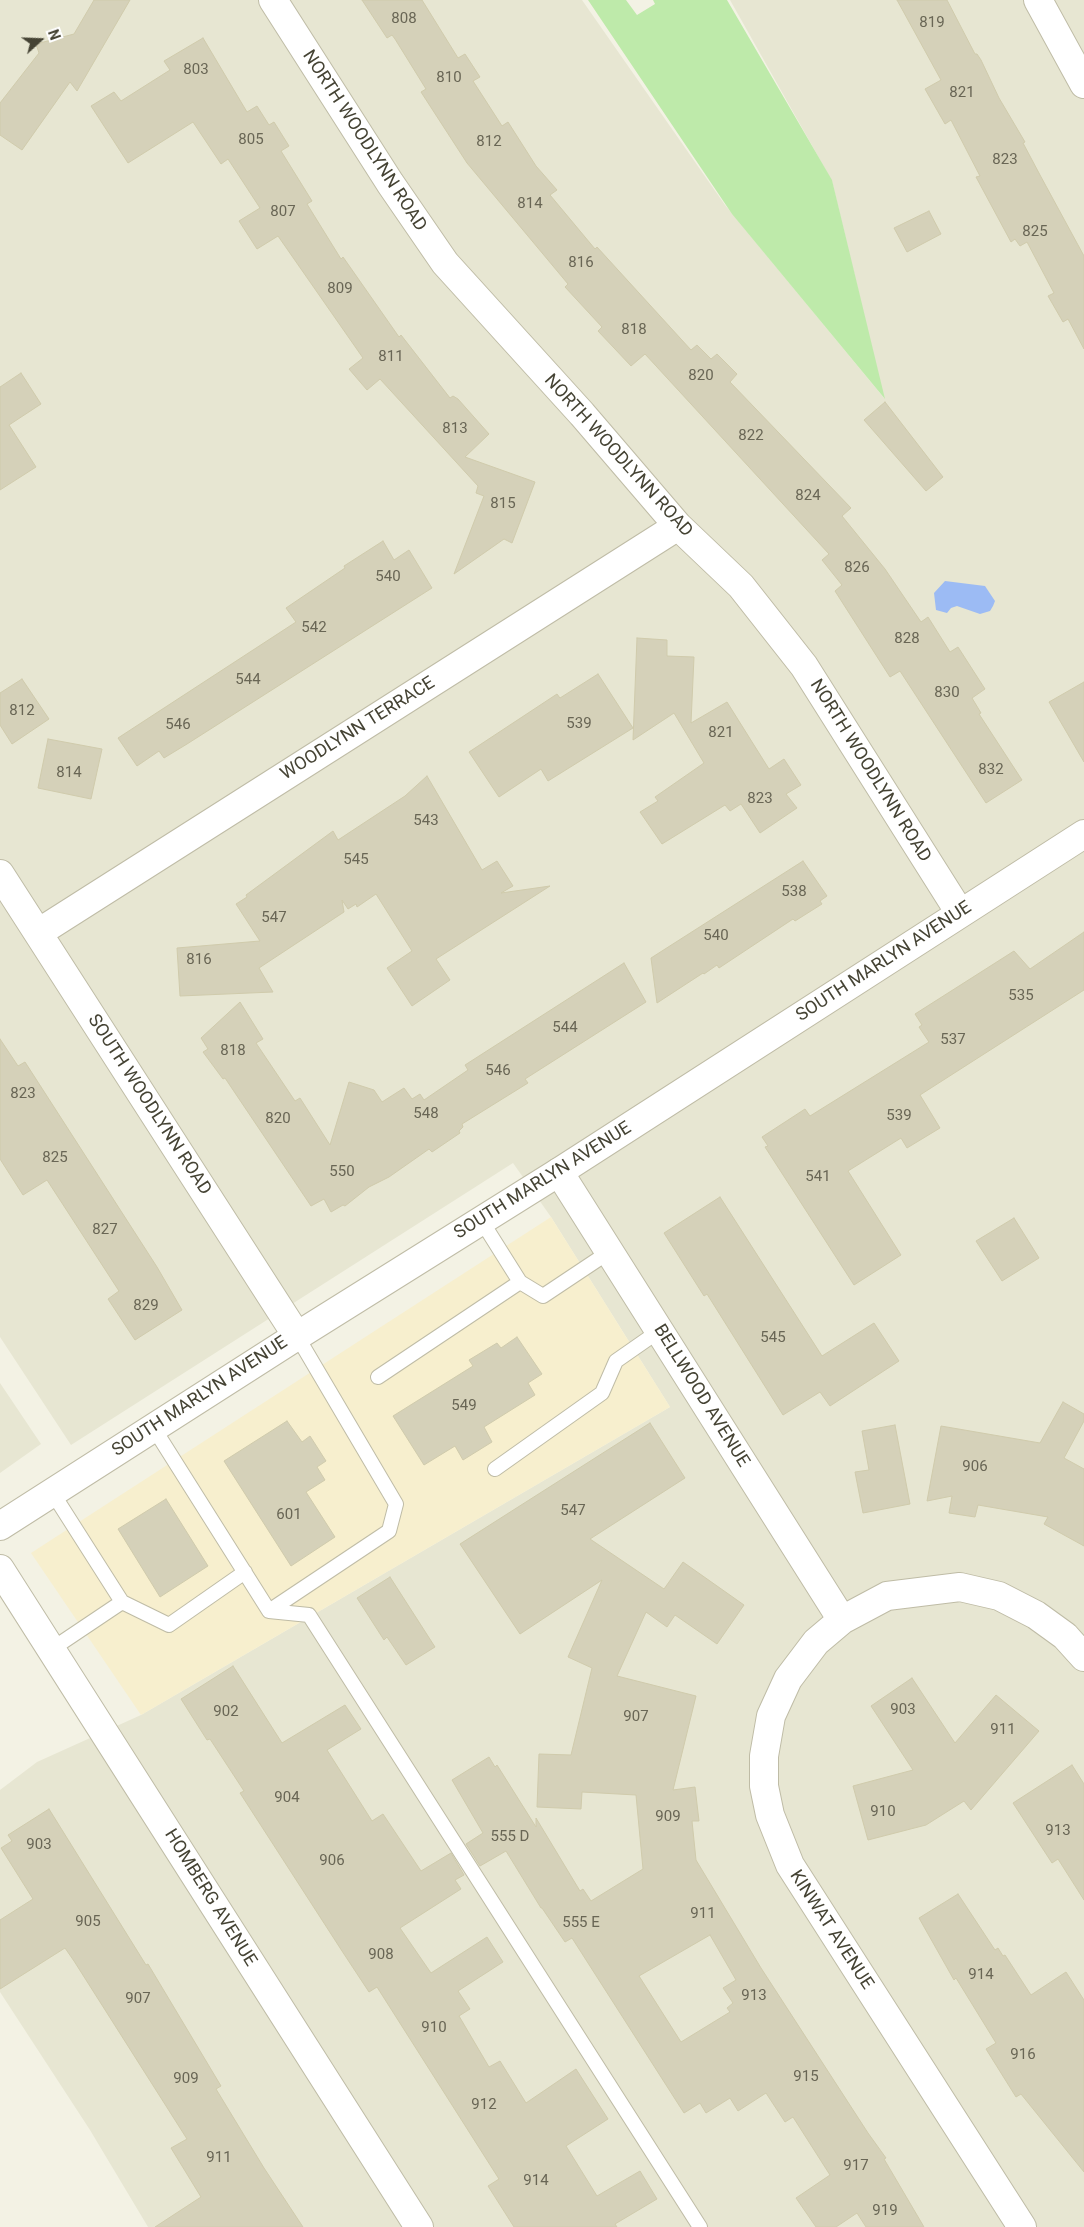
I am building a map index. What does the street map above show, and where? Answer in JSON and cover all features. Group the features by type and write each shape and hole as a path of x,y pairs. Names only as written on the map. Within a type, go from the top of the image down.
{"street":[{"name":"NORTH WOODLYNN ROAD","path":"273,0 390,183 445,263 582,414 678,526 740,586 804,666 960,913"},
{"path":"1038,0 1084,84"},
{"name":"WOODLYNN TERRACE","path":"38,933 678,526"},
{"name":"SOUTH MARLYN AVENUE","path":"0,1526 297,1336 559,1172 1084,834"},
{"name":"SOUTH WOODLYNN ROAD","path":"0,874 297,1336"},
{"name":"BELLWOOD AVENUE","path":"559,1172 842,1620"},
{"name":"HOMBERG AVENUE","path":"0,1569 419,2227"},
{"name":"KINWAT AVENUE","path":"1022,2227 790,1865 770,1815 764,1786 764,1756 771,1716 788,1680 816,1642 842,1620 886,1596 960,1587 999,1596 1036,1615 1066,1636 1084,1657"}],"lane":[{"path":"481,1220 520,1282 543,1296 609,1252"},
{"path":"378,1377 520,1282"},
{"path":"495,1470 602,1393 616,1361 659,1331"},
{"path":"269,1610 389,1530 396,1504 297,1336"},
{"path":"153,1428 269,1610"},
{"path":"52,1492 122,1602 169,1625 245,1572"},
{"path":"52,1649 122,1602"},
{"path":"269,1610 309,1615 700,2227"}],"shaded area":[{"path":"0,0 582,0 725,205 884,398 832,181 730,0 1084,0 1084,2227 148,2227 90,2130 0,1992 0,1790 37,1762 141,1715 670,1407 551,1217 513,1163 71,1445 0,1337"},
{"path":"551,1217 670,1407 141,1715 31,1553"},
{"path":"0,1383 41,1444 0,1473"}],"green space":[{"path":"588,0 626,0 637,15 655,4 653,0 727,0 832,180 885,399 732,214"}],"water":[{"path":"945,581 985,586 995,601 993,606 990,611 980,614 957,606 951,608 947,613 936,610 934,593"}],"building":[{"path":"94,0 130,0 77,91 70,82 22,150 0,135 0,103 39,53 36,44 74,34"},
{"path":"362,0 422,0 458,58 465,54 480,77 473,81 502,126 508,122 536,166 557,190 550,195 595,249 597,247 691,350 697,345 711,359 717,354 737,374 730,382 851,508 842,516 885,569 921,622 928,617 950,652 958,647 985,689 972,698 981,713 979,714 1022,780 986,803 900,671 890,677 835,591 842,585 822,560 829,554 645,354 631,366 598,331 602,327 565,287 568,284 467,163 421,92 426,89 395,39 392,35 387,38"},
{"path":"897,0 947,0 975,54 981,60 999,98 1025,142 1023,143 1084,256 1084,349 1068,319 1063,322 1048,296 1054,293 1027,242 1020,246 1015,239 1011,242 976,177 980,176 951,120 945,124 925,89 941,80"},
{"path":"203,38 247,112 257,106 269,125 274,122 289,146 281,151 312,201 307,204 341,259 343,257 399,337 401,335 450,398 453,396 458,399 489,434 465,457 535,482 512,543 504,539 454,574 484,496 476,493 478,486 380,379 367,390 349,369 363,358 278,236 257,249 239,221 260,208 228,159 221,164 193,122 128,163 91,106 114,92 121,101 170,70 164,61"},
{"path":"929,211 941,234 907,252 894,228"},
{"path":"21,373 41,404 9,425 36,467 0,490 0,387"},
{"path":"885,402 943,477 926,491 864,420"},
{"path":"383,541 394,560 409,550 432,588 164,758 159,751 137,766 118,738 296,622 286,608 345,568 344,566"},
{"path":"637,638 667,640 667,656 694,657 691,723 727,702 769,769 784,759 801,785 786,794 797,808 760,833 741,804 730,811 725,805 662,844 640,812 658,801 655,797 704,763 674,713 633,740"},
{"path":"598,674 633,728 548,781 541,769 499,797 469,752 557,694 560,698"},
{"path":"22,679 49,719 12,744 0,725 0,693"},
{"path":"1084,682 1084,762 1049,702"},
{"path":"48,739 102,749 91,799 38,788"},
{"path":"427,776 482,870 497,861 513,886 501,893 550,886 436,959 450,980 412,1006 387,968 412,951 376,894 357,907 356,904 348,909 342,900 344,912 259,968 273,992 180,996 177,948 260,941 236,904 333,831 338,840 405,796"},
{"path":"803,861 827,896 820,901 822,904 795,921 793,919 719,968 717,965 703,973 657,1003 651,958"},
{"path":"1084,932 1084,990 920,1095 940,1128 907,1148 901,1138 848,1171 901,1255 854,1285 765,1147 768,1146 762,1137 805,1109 810,1116 929,1042 919,1027 922,1025 915,1014 1014,951 1030,969"},
{"path":"624,963 646,1002 525,1079 528,1083 462,1124 463,1127 459,1131 460,1133 432,1152 429,1149 389,1177 369,1187 345,1206 343,1205 331,1212 324,1199 311,1206 225,1078 223,1079 203,1052 208,1049 201,1038 240,1002 263,1039 256,1043 295,1101 300,1098 330,1145 349,1082 374,1090 382,1102 404,1088 412,1099 420,1094 424,1100 468,1070 465,1065"},
{"path":"0,1039 18,1066 25,1062 157,1267 182,1310 135,1340 108,1299 119,1291 47,1180 23,1195 0,1159"},
{"path":"720,1197 822,1356 874,1323 899,1361 830,1406 820,1392 783,1415 707,1294 704,1296 664,1233"},
{"path":"1014,1218 1039,1258 1002,1281 976,1241"},
{"path":"517,1337 542,1374 528,1383 535,1395 484,1427 492,1442 463,1460 455,1446 424,1465 393,1416 473,1366 469,1360 497,1343 501,1348"},
{"path":"1063,1402 1084,1414 1084,1421 1064,1458 1084,1469 1084,1546 1044,1524 1048,1517 978,1505 975,1517 949,1513 952,1496 927,1501 941,1426 1040,1443"},
{"path":"287,1421 302,1442 310,1436 326,1461 317,1467 325,1480 306,1492 335,1537 291,1566 224,1461"},
{"path":"650,1423 685,1478 590,1539 664,1589 683,1562 744,1605 717,1644 675,1615 667,1627 646,1612 617,1676 696,1696 673,1790 695,1787 699,1821 692,1821 696,1860 761,1968 886,2158 884,2159 924,2227 866,2227 857,2213 836,2227 816,2227 796,2198 830,2175 793,2117 785,2122 766,2093 738,2111 730,2098 706,2113 700,2103 684,2113 572,1938 565,1942 541,1908 506,1851 480,1866 466,1844 483,1833 452,1780 489,1757 495,1767 497,1765 536,1827 536,1818 580,1891 583,1889 591,1901 643,1869 636,1795 582,1792 581,1809 537,1807 539,1754 571,1755 592,1668 568,1657 602,1580 520,1634 460,1544","holes":["710,1935 736,1980 723,1988 733,2003 727,2008 730,2012 681,2042 639,1976"]},
{"path":"895,1425 910,1504 863,1513 855,1472 869,1470 862,1431"},
{"path":"166,1499 208,1566 160,1597 118,1529"},
{"path":"390,1577 435,1647 406,1665 387,1637 384,1640 357,1598"},
{"path":"233,1666 282,1743 345,1705 361,1729 327,1750 372,1821 383,1814 421,1871 451,1853 464,1875 455,1880 461,1889 400,1928 431,1973 487,1937 503,1962 458,1991 470,2009 459,2016 489,2067 500,2061 526,2103 576,2069 608,2119 566,2146 597,2196 640,2171 657,2199 615,2224 617,2227 514,2227 488,2186 499,2179 377,1987 369,1992 240,1793 244,1791 210,1739 207,1740 181,1699"},
{"path":"912,1678 955,1743 996,1695 1039,1731 971,1810 964,1801 926,1825 868,1840 853,1786 913,1770 871,1706"},
{"path":"1072,1765 1084,1784 1084,1900 1058,1859 1052,1863 1013,1803"},
{"path":"49,1809 146,1965 148,1964 221,2086 216,2089 264,2168 303,2227 155,2227 201,2197 171,2148 187,2139 74,1961 65,1948 0,1989 0,1920 33,1899 1,1848 12,1841 8,1835"},
{"path":"958,1894 995,1950 998,1948 1003,1956 1005,1955 1031,1995 1066,1972 1084,2000 1084,2172 1021,2094 1016,2097 986,2049 996,2043 956,1978 954,1980 919,1918"}]}
